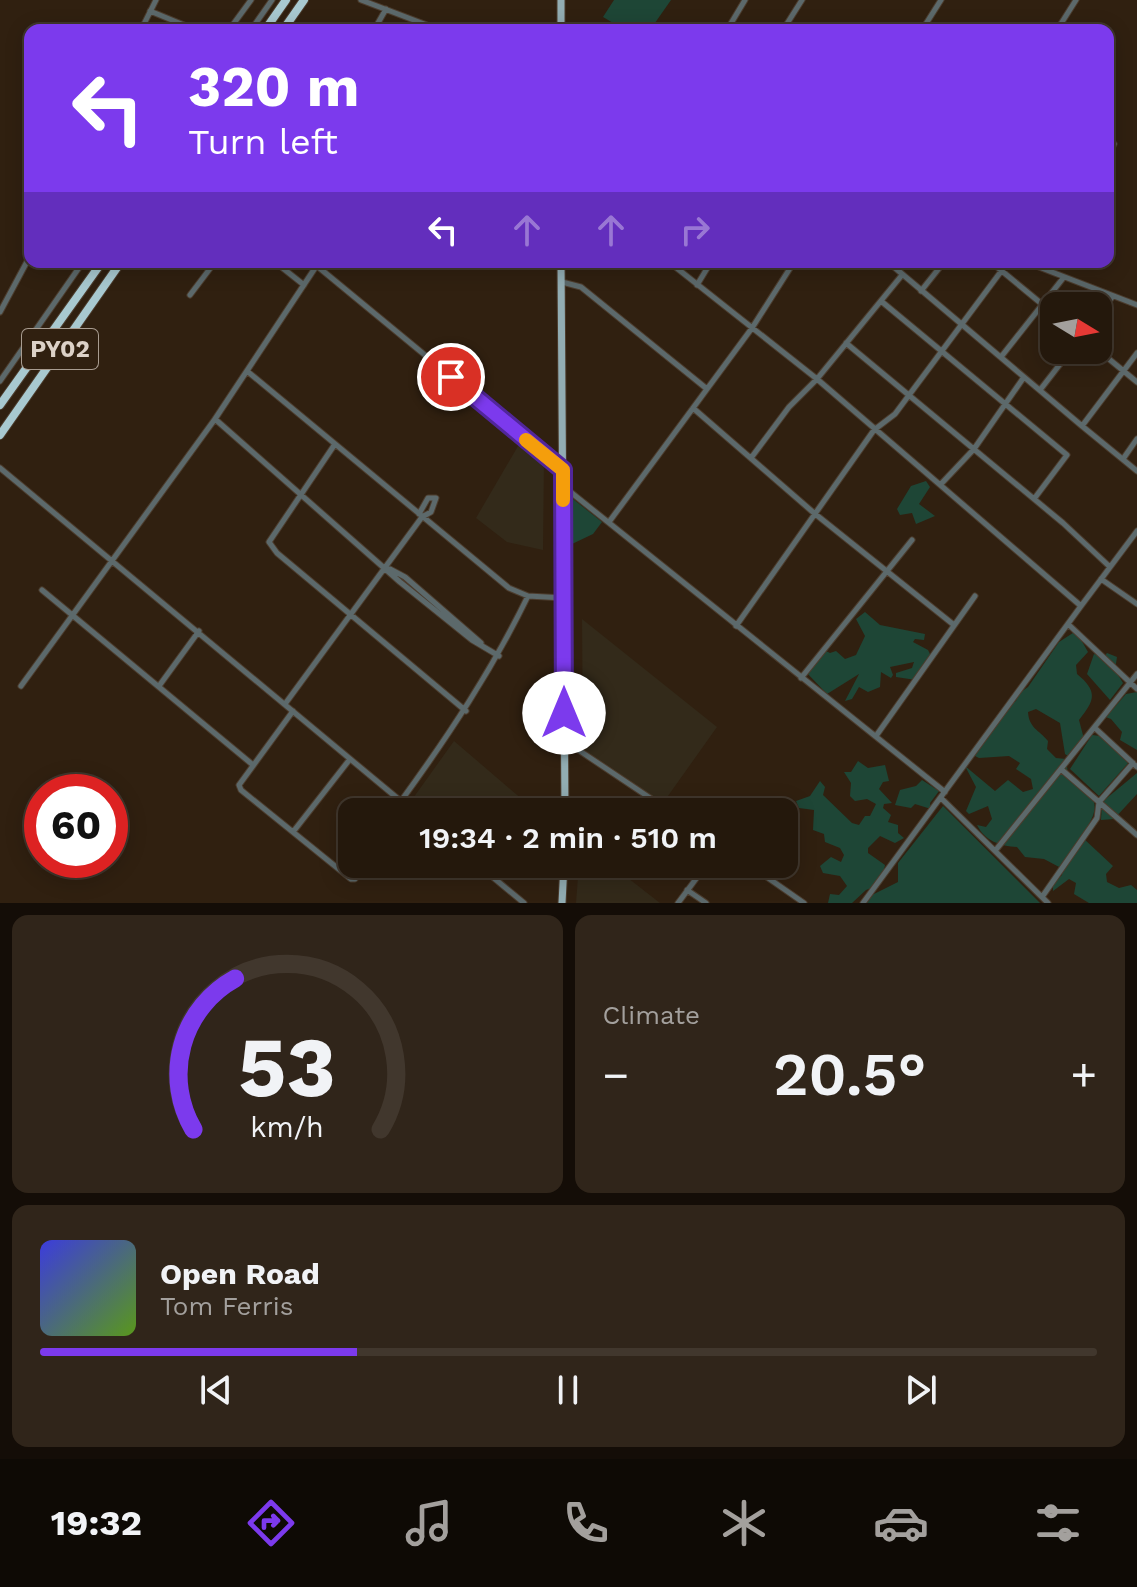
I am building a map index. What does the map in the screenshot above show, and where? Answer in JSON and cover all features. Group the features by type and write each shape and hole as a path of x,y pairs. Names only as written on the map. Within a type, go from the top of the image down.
{"highway":[{"path":"269,24 286,0"},
{"path":"287,24 304,0"},
{"name":"PY02","path":"0,405 98,268"},
{"name":"PY02","path":"0,435 117,268"}],"main road":[{"path":"561,0 561,24"},
{"path":"561,268 565,798"},
{"path":"562,903 563,878"}],"street":[{"path":"144,24 156,0"},
{"path":"233,24 251,0"},
{"path":"255,24 272,0"},
{"path":"361,0 425,24"},
{"path":"731,24 745,0"},
{"path":"787,24 802,0"},
{"path":"926,24 941,0"},
{"path":"1061,24 1076,0"},
{"path":"377,24 386,9"},
{"path":"150,11 181,24"},
{"path":"0,312 24,267"},
{"path":"0,381 79,268"},
{"path":"190,295 210,268"},
{"path":"283,268 304,285"},
{"path":"21,686 115,561 215,419 315,268"},
{"path":"323,268 563,470"},
{"path":"676,268 817,379 1081,606"},
{"path":"697,285 707,268"},
{"path":"609,522 752,328 790,268"},
{"path":"894,268 1137,471"},
{"path":"921,291 939,268"},
{"path":"998,268 1040,303"},
{"path":"736,626 874,430 885,425 909,396 1004,268"},
{"path":"1048,268 1137,305"},
{"path":"751,458 789,407 817,379 902,275"},
{"path":"1052,292 1064,277"},
{"path":"562,282 581,287 707,389"},
{"path":"881,301 1067,455 1034,499"},
{"path":"1001,357 1040,308"},
{"path":"846,343 1034,499 1110,567"},
{"path":"1082,426 1137,353"},
{"path":"1112,362 1137,382"},
{"path":"1040,390 1060,364"},
{"path":"247,371 509,588 528,596 564,598"},
{"path":"941,484 974,449 1024,377"},
{"path":"693,408 814,513 954,625"},
{"path":"215,419 301,496 499,656"},
{"path":"1123,459 1137,439"},
{"path":"335,444 269,542 466,711"},
{"path":"0,468 397,798"},
{"path":"563,486 876,736 943,795 1048,903"},
{"path":"285,704 387,567 420,515"},
{"path":"863,903 1137,532"},
{"path":"801,678 912,540"},
{"path":"1101,579 1137,604"},
{"path":"42,590 253,765"},
{"path":"403,798 466,711 499,656 528,596"},
{"path":"876,736 975,596"},
{"path":"1068,624 1137,689"},
{"path":"159,686 199,631"},
{"path":"995,851 1032,800 1062,770 1137,674"},
{"path":"293,711 239,785 241,790 338,868"},
{"path":"1042,897 1097,818 1099,802 1135,765 1095,728"},
{"path":"565,748 577,749 650,798"},
{"path":"293,832 350,759"},
{"path":"1062,770 1137,835"},
{"path":"494,878 524,903"},
{"path":"678,903 696,878"},
{"path":"768,878 804,903"},
{"path":"687,890 706,903"}],"shaded area":[{"path":"521,441 544,459 543,550 507,542 476,518"},
{"path":"582,619 717,727 667,798 656,798 583,749"},
{"path":"454,741 521,798 413,798"},
{"path":"578,878 628,878 660,903 576,903"}],"green space":[{"path":"614,0 671,0 654,24 615,24 603,17"},
{"path":"926,481 930,487 919,504 935,516 916,524 912,513 900,515 897,509 911,486"},
{"path":"573,499 602,522 593,534 572,544"},
{"path":"865,612 880,625 925,634 924,640 915,639 913,642 928,650 932,658 916,680 896,677 896,673 912,668 914,662 890,667 893,675 891,678 881,672 880,687 868,692 859,687 852,699 845,701 859,674 827,694 807,673 811,661 824,650 830,653 836,651 845,659 856,655 865,636 856,619"},
{"path":"1076,631 1088,652 1076,665 1077,674 1089,686 1092,697 1079,720 1084,739 1068,756 1065,754 1060,723 1036,709 1028,712 1029,717 1032,725 1048,741 1047,749 1056,758 1066,759 1068,774 1093,799 1094,812 1083,838 1113,866 1106,874 1107,882 1119,888 1131,885 1137,890 1137,903 1089,903 1074,894 1076,883 1069,879 1053,891 1053,884 1062,875 1061,868 1044,859 1025,857 1017,847 999,844 984,835 977,825 986,827 992,819 988,806 969,814 966,811 976,787 965,766 995,791 1008,780 1023,792 1033,789 1031,779 1016,769 1020,763 1009,756 979,758 975,756 976,747 1008,705 1028,687 1059,642"},
{"path":"1107,653 1117,657 1115,670 1123,683 1110,700 1087,674 1094,654 1104,657"},
{"path":"1137,692 1137,750 1120,740 1122,732 1111,719 1100,715 1104,710 1112,710 1126,694"},
{"path":"1092,735 1100,736 1130,761 1099,796 1070,769"},
{"path":"858,761 868,768 885,765 889,781 883,782 879,789 892,803 884,804 883,808 891,815 888,822 898,825 898,833 904,838 895,843 880,836 868,848 868,853 885,865 881,884 866,890 852,903 828,903 830,894 839,895 847,886 840,876 823,873 820,866 831,857 841,862 844,855 840,848 825,842 824,834 813,830 814,810 799,808 798,800 810,796 820,781 825,787 823,795 852,823 859,825 865,816 870,816 876,804 867,799 855,801 850,796 851,783 844,772 851,772"},
{"path":"1137,773 1137,794 1114,819 1101,820 1102,802"},
{"path":"922,780 939,791 930,803 931,809 915,804 911,808 895,805 900,790 916,786"},
{"path":"943,806 1040,903 865,903 872,895 898,882 898,863"}],"slow traffic":[{"path":"526,440 563,470 563,500"}],"route":[{"path":"451,377 563,470 564,713"}]}
